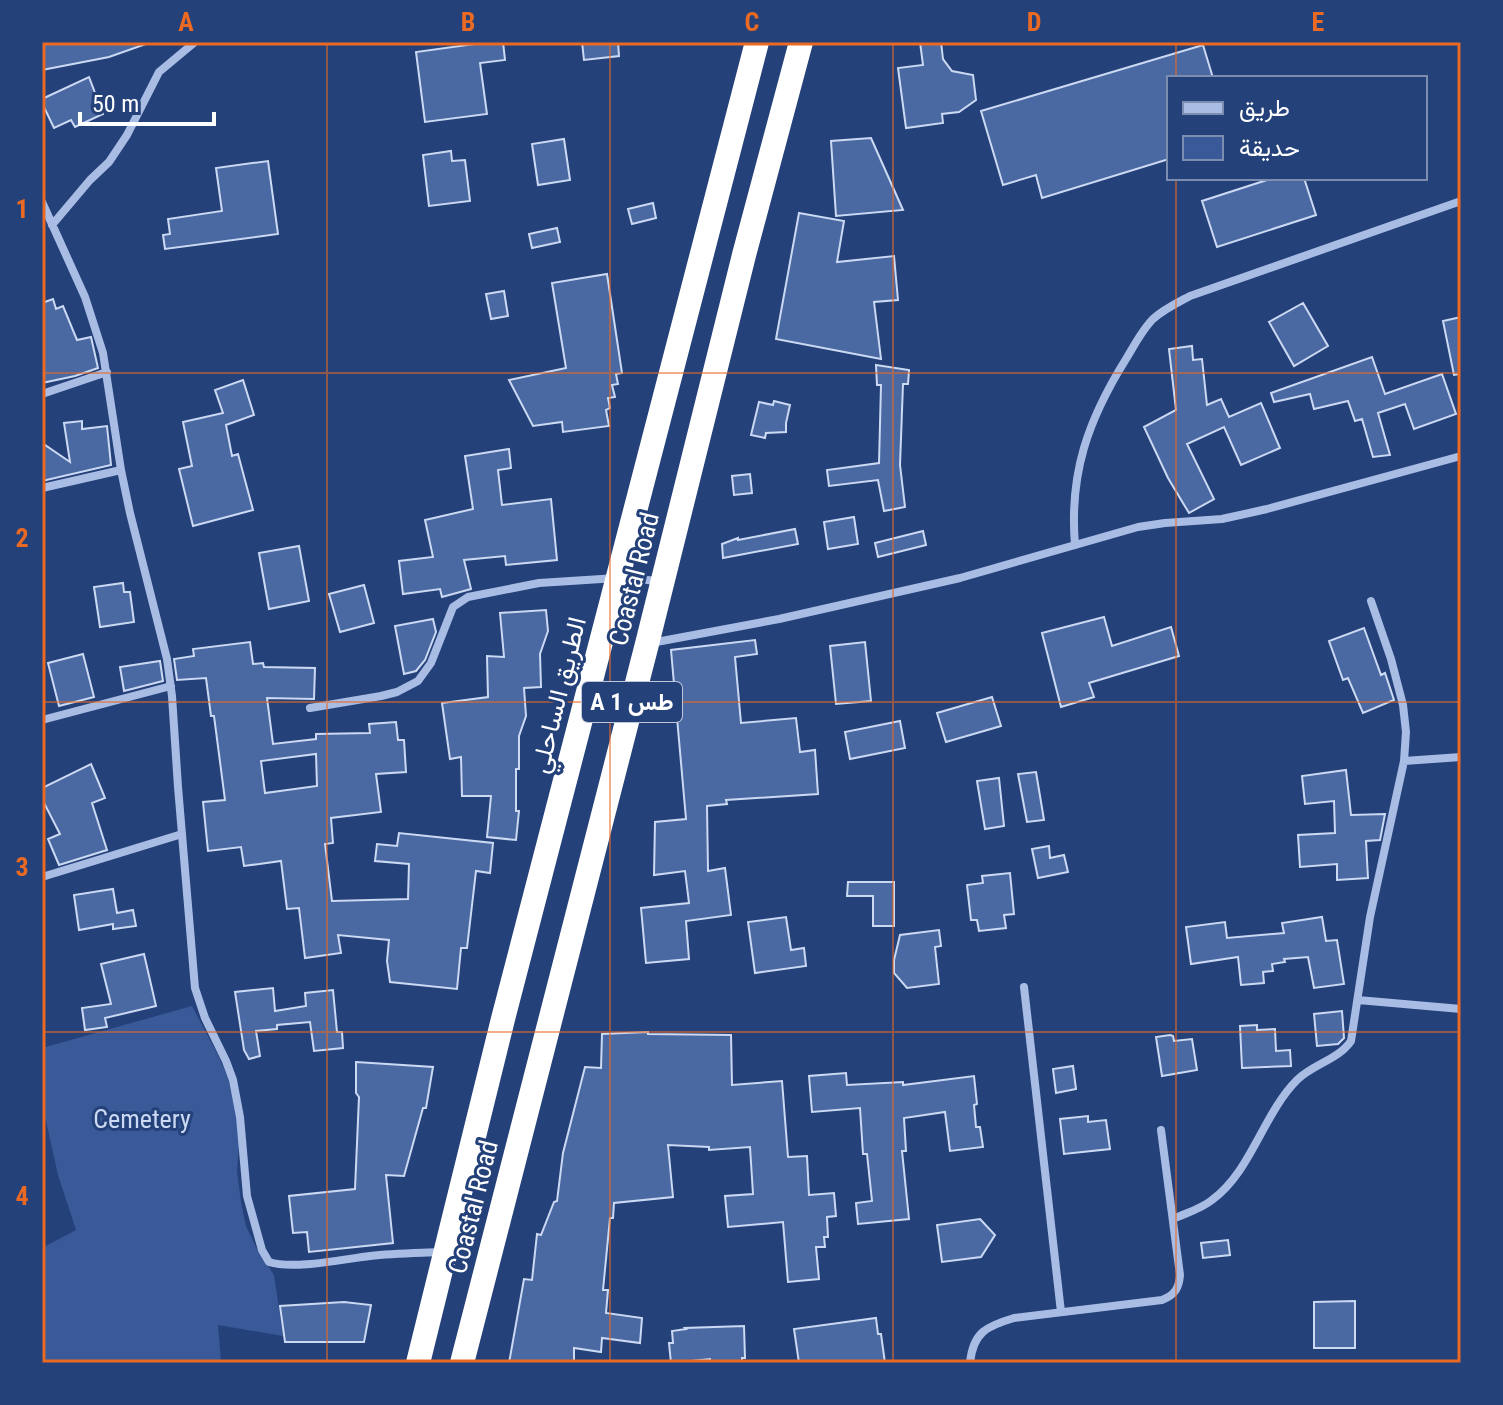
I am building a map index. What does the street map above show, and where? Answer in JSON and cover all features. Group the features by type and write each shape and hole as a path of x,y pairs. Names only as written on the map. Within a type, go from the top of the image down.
{"highway":[{"name":"الطريق الساحلي","path":"416,1360 757,42"},
{"name":"Coastal Road","path":"462,1363 801,42"}],"street":[{"path":"52,225 109,162 127,135 159,72 195,42"},
{"path":"1075,545 1073,506 1087,434 1119,370 1155,317 1170,306 1201,292 1461,201"},
{"path":"42,202 85,297 103,353 121,470 137,545 161,632 171,686 195,988 233,1080 240,1117 247,1196 266,1257 269,1262 282,1265 373,1255 445,1252"},
{"path":"42,394 107,372"},
{"path":"647,644 960,578 1138,527 1222,519 1267,509 1461,456"},
{"path":"42,488 121,470"},
{"path":"310,708 397,692 418,681 431,663 453,607 468,597 539,583 617,578 661,581"},
{"path":"1173,1219 1205,1205 1222,1191 1290,1088 1306,1073 1347,1047 1354,1031 1370,917 1404,761 1406,732 1403,705 1391,659 1371,601"},
{"path":"42,720 171,686"},
{"path":"1404,761 1461,757"},
{"path":"42,877 182,834"},
{"path":"1024,987 1061,1312"},
{"path":"1358,1000 1461,1009"},
{"path":"970,1363 974,1342 981,1332 1014,1318 1162,1300 1176,1292 1180,1275 1161,1130"}],"green space":[{"name":"Cemetery","path":"192,1006 228,1078 235,1104 239,1143 237,1171 246,1226 274,1275 283,1336 218,1325 221,1363 42,1363 42,1248 76,1230 58,1175 42,1103 42,1048"}],"building":[{"path":"42,42 146,44 109,57 42,70"},
{"path":"503,42 505,60 480,63 487,114 425,122 416,52"},
{"path":"582,42 618,42 619,56 584,60"},
{"path":"920,42 941,42 943,59 952,71 973,75 976,100 959,112 942,114 943,123 906,128 898,68 923,65"},
{"path":"1203,45 1212,76 1167,76 1167,160 1042,198 1036,175 1003,185 981,111"},
{"path":"89,77 103,114 75,127 71,120 54,128 42,99"},
{"path":"871,138 903,210 836,216 831,141"},
{"path":"564,139 570,180 538,185 532,144"},
{"path":"451,151 452,161 465,160 470,201 429,206 423,155"},
{"path":"268,161 278,234 165,249 163,235 170,234 168,219 222,211 216,168"},
{"path":"1267,180 1305,180 1316,215 1217,247 1202,201"},
{"path":"653,203 656,218 632,224 628,209"},
{"path":"799,213 844,221 837,262 894,256 898,300 874,302 881,359 776,339"},
{"path":"557,228 560,242 532,248 529,234"},
{"path":"607,274 622,373 616,374 618,384 612,385 615,397 608,398 610,408 606,410 609,426 563,432 562,422 533,426 509,380 566,368 552,283"},
{"path":"504,291 508,316 491,319 486,294"},
{"path":"53,299 56,309 63,306 77,340 91,337 98,368 42,383 42,303"},
{"path":"1303,303 1328,346 1294,366 1269,322"},
{"path":"1461,317 1461,374 1454,375 1443,321"},
{"path":"1192,346 1193,360 1202,359 1207,405 1221,399 1229,417 1261,403 1280,448 1241,465 1224,427 1187,444 1214,499 1189,513 1144,427 1176,410 1169,349"},
{"path":"1372,357 1385,394 1442,374 1456,414 1414,429 1405,404 1378,413 1390,455 1373,457 1362,419 1355,421 1348,401 1314,409 1310,394 1274,402 1271,393"},
{"path":"876,365 909,370 908,384 903,384 900,465 905,507 884,511 878,480 829,486 827,470 879,463 881,385 877,385"},
{"path":"243,380 254,415 226,425 232,456 238,454 253,510 193,526 179,469 192,466 183,422 223,413 215,390"},
{"path":"774,401 790,405 786,432 766,433 765,438 751,435 759,402 773,405"},
{"path":"82,421 82,429 107,426 111,465 42,481 42,443 70,462 64,423"},
{"path":"509,449 511,468 498,470 502,505 551,499 557,560 506,565 505,556 464,560 471,589 442,597 440,589 403,594 399,561 433,557 425,520 473,509 465,456"},
{"path":"750,474 752,493 734,495 732,476"},
{"path":"854,517 858,544 828,549 824,522"},
{"path":"795,529 798,544 723,558 722,544 738,538"},
{"path":"923,531 926,545 878,557 875,543"},
{"path":"299,546 309,601 269,609 259,553"},
{"path":"123,583 124,592 130,592 134,622 100,627 94,587"},
{"path":"364,585 374,623 340,632 329,594"},
{"path":"546,610 548,631 540,654 541,687 524,688 526,716 519,736 519,769 516,769 516,811 519,811 516,840 487,837 491,796 462,796 461,757 450,759 442,703 488,697 487,656 504,657 500,613"},
{"path":"1104,617 1112,646 1171,627 1179,656 1089,683 1094,697 1061,707 1042,633"},
{"path":"433,619 436,632 425,660 416,671 404,674 395,626"},
{"path":"1364,628 1394,700 1363,713 1348,678 1343,680 1329,641"},
{"path":"755,640 757,654 735,657 741,723 796,718 800,752 815,750 818,794 726,800 727,804 707,806 708,871 725,868 731,915 686,921 689,959 646,963 641,908 689,903 685,871 654,875 655,822 686,819 671,650"},
{"path":"250,642 253,664 315,668 314,699 267,698 273,744 316,739 316,734 370,733 369,724 396,722 398,740 404,740 406,772 376,774 381,812 331,818 333,843 325,844 332,901 408,899 409,864 375,861 377,844 397,846 399,833 493,843 490,873 476,871 467,948 461,948 457,989 390,982 387,961 389,940 338,935 341,953 305,958 299,908 287,909 281,861 244,866 241,847 208,851 203,802 225,800 206,678 177,680 174,659 194,656 193,649","holes":["316,754 317,786 265,793 261,761"]},
{"path":"865,642 871,701 836,704 830,646"},
{"path":"83,654 94,697 59,706 48,663"},
{"path":"160,661 163,681 124,691 120,667"},
{"path":"992,697 1001,726 946,742 937,713"},
{"path":"900,721 905,748 850,759 845,732"},
{"path":"91,764 105,798 92,803 107,850 59,865 48,839 60,834 42,799 42,788"},
{"path":"1346,770 1351,815 1385,814 1380,840 1366,841 1368,878 1337,880 1337,864 1300,867 1298,835 1335,833 1334,801 1305,804 1302,776"},
{"path":"1036,772 1044,820 1027,822 1018,774"},
{"path":"999,778 1004,826 985,829 977,781"},
{"path":"1049,846 1050,858 1064,855 1068,872 1038,878 1032,849"},
{"path":"1010,873 1014,914 1004,915 1006,928 979,931 977,920 971,920 967,885 983,883 982,876"},
{"path":"848,882 894,882 894,926 873,926 873,896 847,896"},
{"path":"113,889 117,913 133,910 136,926 113,929 113,924 79,930 74,895"},
{"path":"786,917 791,950 804,948 806,966 755,973 748,922"},
{"path":"1322,917 1326,941 1337,940 1344,984 1314,988 1308,957 1284,959 1285,962 1272,964 1273,971 1263,972 1264,983 1241,985 1238,957 1191,964 1186,927 1225,922 1227,938 1284,933 1282,923"},
{"path":"939,930 941,946 935,947 939,984 907,988 894,973 900,935"},
{"path":"144,954 156,1006 105,1018 107,1027 85,1030 82,1008 111,1004 101,964"},
{"path":"273,988 275,1011 306,1006 305,993 333,990 337,1032 342,1032 343,1048 314,1051 310,1022 277,1025 277,1029 256,1031 260,1056 249,1059 244,1050 235,992"},
{"path":"1342,1011 1344,1038 1338,1044 1317,1046 1314,1014"},
{"path":"1257,1025 1257,1030 1275,1029 1276,1051 1290,1050 1291,1066 1242,1068 1240,1026"},
{"path":"602,1034 731,1035 732,1085 782,1081 788,1157 807,1156 809,1195 834,1193 836,1216 827,1217 825,1247 816,1247 819,1279 788,1282 783,1222 728,1227 725,1196 753,1194 750,1147 709,1150 709,1147 668,1145 673,1197 614,1203 613,1218 610,1218 603,1290 608,1290 606,1313 642,1318 640,1343 602,1338 601,1352 574,1348 574,1363 509,1363 524,1279 532,1280 537,1234 541,1235 557,1201 563,1153 585,1067 601,1068"},
{"path":"1170,1035 1174,1041 1192,1039 1197,1070 1162,1076 1156,1037"},
{"path":"356,1062 433,1067 426,1108 423,1108 404,1176 386,1175 393,1243 309,1252 307,1232 293,1233 289,1196 355,1189 359,1097 356,1093"},
{"path":"1073,1066 1076,1089 1056,1093 1053,1069"},
{"path":"846,1073 847,1085 903,1082 903,1085 974,1076 976,1127 980,1127 983,1147 950,1151 945,1112 904,1118 906,1151 902,1151 909,1219 858,1224 856,1203 872,1201 867,1154 863,1154 860,1108 812,1112 809,1076"},
{"path":"1088,1116 1088,1122 1106,1120 1110,1149 1064,1154 1060,1119"},
{"path":"980,1219 995,1235 981,1257 942,1262 937,1225"},
{"path":"1228,1240 1230,1255 1203,1258 1201,1243"},
{"path":"1355,1301 1355,1348 1314,1348 1314,1302"},
{"path":"344,1302 371,1305 364,1342 285,1342 280,1306"},
{"path":"876,1318 885,1363 799,1363 794,1329"},
{"path":"744,1326 745,1358 742,1358 742,1363 710,1363 710,1359 671,1363 669,1343 673,1343 672,1331"}]}
